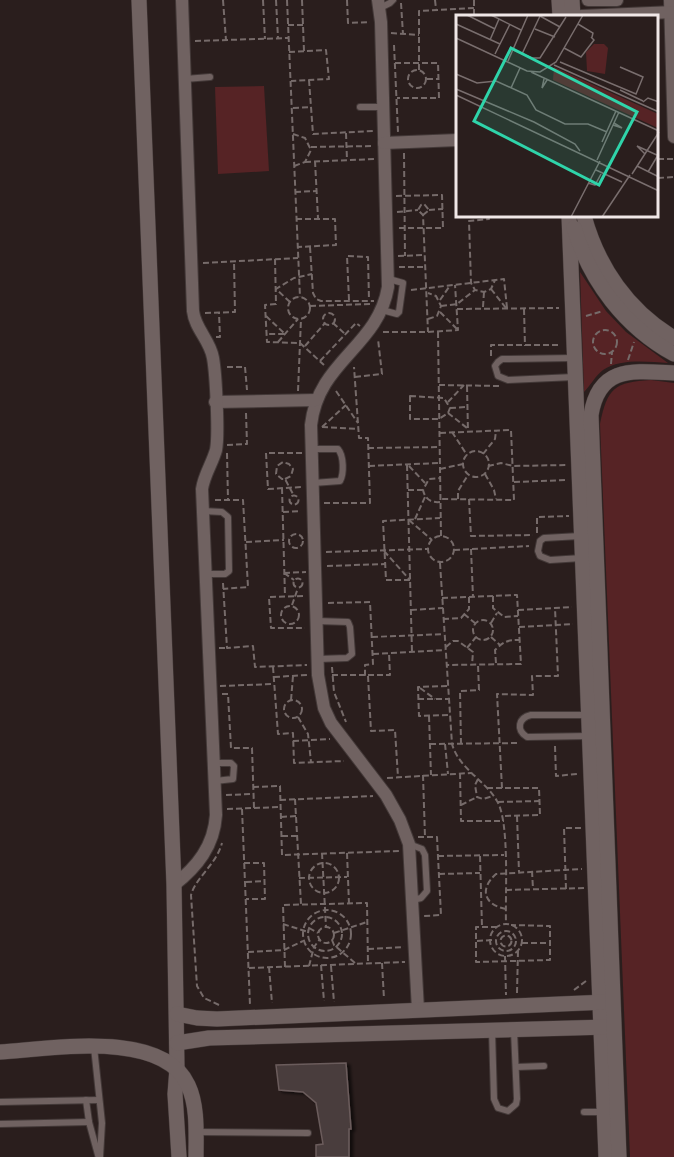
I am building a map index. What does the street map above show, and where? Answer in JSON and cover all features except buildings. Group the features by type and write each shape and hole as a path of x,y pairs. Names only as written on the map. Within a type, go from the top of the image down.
{"street":[{"path":"139,0 174,885 177,1014 175,1094 178,1157"},
{"path":"174,885 191,870 210,844 215,824 203,511 203,481 216,445 215,402 212,352 194,319 182,0"},
{"path":"559,0 560,15"},
{"path":"572,0 573,15"},
{"path":"588,0 617,0"},
{"path":"379,4 393,280 372,328 332,373 316,400 311,425 310,451 315,625 312,658 331,723 386,795 410,842 417,899 418,1010"},
{"path":"592,15 671,8 674,137"},
{"path":"386,141 456,140"},
{"path":"570,218 584,606 606,1002"},
{"path":"571,218 583,253 610,300 645,335 674,354"},
{"path":"585,218 595,249 620,292 644,317 674,338"},
{"path":"619,1157 606,1002 590,425 592,405 596,395 610,379 621,373 636,371 674,373"},
{"path":"215,402 316,400"},
{"path":"177,1014 218,1019 606,1002"},
{"path":"177,1043 209,1038 607,1027"},
{"path":"606,1157 604,1112 607,1027"},
{"path":"0,1052 93,1046 130,1048 177,1068 191,1093 196,1132 196,1157"}],"lane":[{"path":"379,4 390,3 393,0"},
{"path":"185,79 210,77"},
{"path":"360,107 383,107"},
{"path":"382,306 397,314 399,312 403,282 393,280"},
{"path":"574,358 502,359 498,362 496,372 498,376 508,380 575,377"},
{"path":"310,451 338,449 342,454 340,481 311,485"},
{"path":"203,511 222,512 228,517 230,568 228,573 205,574"},
{"path":"581,536 544,538 538,546 538,551 544,559 582,558"},
{"path":"312,658 347,658 352,654 348,622 315,625"},
{"path":"589,715 531,715 520,721 519,728 521,734 526,737 590,736"},
{"path":"213,763 231,763 234,766 233,779 214,781"},
{"path":"492,1030 494,1099 498,1108 508,1111 516,1104 514,1030"},
{"path":"93,1046 102,1123 99,1157"},
{"path":"516,1067 544,1066"},
{"path":"86,1100 89,1122 99,1157"},
{"path":"0,1102 99,1100"},
{"path":"584,1112 604,1112"},
{"path":"0,1124 89,1122"},
{"path":"196,1132 308,1133"}],"path":[{"path":"223,0 225,40"},
{"path":"263,0 265,39"},
{"path":"276,0 278,38"},
{"path":"287,0 300,297"},
{"path":"303,0 304,52"},
{"path":"347,0 348,23 381,22"},
{"path":"401,0 403,34"},
{"path":"435,0 436,10"},
{"path":"474,0 474,15"},
{"path":"419,70 421,63 419,11 474,8"},
{"path":"288,25 303,25"},
{"path":"389,33 420,35"},
{"path":"394,33 398,132"},
{"path":"192,41 289,38"},
{"path":"289,52 327,50 329,79 291,81"},
{"path":"395,63 438,63 439,98 397,98"},
{"path":"419,70 427,79 425,85 420,88 408,81 410,74 419,70"},
{"path":"427,79 438,79"},
{"path":"309,80 313,134 346,132 386,141"},
{"path":"292,108 311,107"},
{"path":"346,132 347,160"},
{"path":"294,166 305,162 347,160 386,141 398,132 403,133"},
{"path":"293,134 305,138 311,147 305,162"},
{"path":"311,147 346,147 386,141"},
{"path":"400,155 408,152"},
{"path":"404,153 405,255"},
{"path":"315,161 318,219"},
{"path":"398,169 404,169"},
{"path":"659,178 674,177"},
{"path":"393,189 393,196 442,195 443,209 443,228 394,228"},
{"path":"295,192 317,191"},
{"path":"418,210 418,207 424,204 429,210"},
{"path":"423,215 429,210 443,209"},
{"path":"394,212 418,210"},
{"path":"418,210 423,215 428,332"},
{"path":"489,218 469,221 471,283 475,290 484,292 491,289 495,280"},
{"path":"296,219 335,219 336,245 298,247"},
{"path":"310,247 313,292 316,299 321,301 369,300 382,306"},
{"path":"395,256 425,255"},
{"path":"349,300 347,256 368,257 369,300"},
{"path":"191,263 298,258"},
{"path":"275,259 276,304 266,305 267,342 300,343 326,367"},
{"path":"202,316 202,313 235,312 234,261"},
{"path":"393,280 396,267 425,267"},
{"path":"276,289 299,276 312,274"},
{"path":"403,290 504,279 507,308"},
{"path":"455,285 458,330"},
{"path":"440,300 450,286"},
{"path":"276,289 290,302"},
{"path":"491,289 507,308"},
{"path":"441,306 457,304 475,290"},
{"path":"483,309 484,292"},
{"path":"427,293 436,296 441,306 437,316 428,319"},
{"path":"278,342 309,313 310,306 307,299 300,297 290,302"},
{"path":"290,302 289,310 294,317 300,319"},
{"path":"310,306 369,304 382,306"},
{"path":"331,305 330,313 334,317 333,323"},
{"path":"355,377 382,374 378,339 383,332 382,306"},
{"path":"524,308 525,346"},
{"path":"457,309 565,308"},
{"path":"573,322 584,316 608,310"},
{"path":"440,312 458,330"},
{"path":"217,344 213,337 220,337 219,313"},
{"path":"325,323 324,315 330,313"},
{"path":"266,316 285,334"},
{"path":"297,401 300,319"},
{"path":"325,323 327,325 333,323"},
{"path":"305,346 325,323"},
{"path":"333,323 345,334"},
{"path":"320,361 356,323 363,328"},
{"path":"616,336 608,330 599,332 594,338 595,348 603,354 612,352 617,344 618,329"},
{"path":"383,332 458,330"},
{"path":"438,332 441,536"},
{"path":"267,334 285,334"},
{"path":"621,373 633,346 634,337"},
{"path":"324,503 370,503 368,438 359,438 354,365 348,371"},
{"path":"221,367 245,367 247,391"},
{"path":"448,402 465,385 468,430"},
{"path":"331,394 334,388 358,424"},
{"path":"411,396 439,397 448,402 450,408 448,413 439,419 410,419 411,396"},
{"path":"322,427 346,405"},
{"path":"227,445 247,444 244,407"},
{"path":"450,408 467,407"},
{"path":"448,413 468,430"},
{"path":"322,427 323,420"},
{"path":"322,427 358,429"},
{"path":"425,497 435,503 441,500 458,499 514,500 511,430 468,430 440,433"},
{"path":"483,454 495,439 496,430"},
{"path":"452,432 467,455"},
{"path":"227,436 228,500"},
{"path":"368,448 440,447"},
{"path":"310,451 266,453 268,489 311,485"},
{"path":"475,451 487,457 489,466 485,474 477,477 468,474 463,465 467,455 475,451"},
{"path":"285,479 292,473 289,464 280,463 276,470 278,477 285,479 294,496 298,498 298,503 294,505 290,501"},
{"path":"369,466 440,463"},
{"path":"489,466 501,464 513,466 568,465 568,480 514,482"},
{"path":"407,465 425,483"},
{"path":"407,465 412,652"},
{"path":"440,469 463,465"},
{"path":"267,470 276,470"},
{"path":"458,499 458,491 468,474"},
{"path":"485,474 496,499"},
{"path":"415,519 425,497 423,490 425,483 429,479 440,478"},
{"path":"282,488 285,596"},
{"path":"408,490 423,490"},
{"path":"283,505 294,496"},
{"path":"469,499 471,536 537,535 537,517 571,516"},
{"path":"213,500 243,500 248,587 224,589"},
{"path":"283,512 309,510"},
{"path":"410,580 386,580 383,521 441,518"},
{"path":"409,520 432,540"},
{"path":"284,535 293,547 299,547 302,542 301,537 295,534 289,540"},
{"path":"441,536 449,539 454,550 448,561 440,563 432,560 428,549 432,540 441,536"},
{"path":"246,542 284,540"},
{"path":"454,550 538,546"},
{"path":"326,552 428,549"},
{"path":"471,549 473,597"},
{"path":"384,551 410,580"},
{"path":"440,563 452,744 459,759 494,796 503,816 506,924"},
{"path":"327,566 385,564"},
{"path":"284,573 311,572"},
{"path":"284,573 294,580 301,579 302,584 291,606 283,609 280,614 283,621 289,624 295,622 298,616 298,611 291,606"},
{"path":"222,574 227,648"},
{"path":"294,580 293,584 298,588"},
{"path":"442,598 517,595 520,640 521,664 446,665"},
{"path":"304,596 269,597 271,628 315,625"},
{"path":"492,596 493,608 505,618 518,616"},
{"path":"443,619 459,619 470,607 469,597"},
{"path":"328,603 370,602 374,664 364,665 367,676 371,731 395,729 398,777"},
{"path":"518,610 584,606"},
{"path":"411,610 443,608"},
{"path":"502,788 497,694 532,695 532,676 558,676 555,608"},
{"path":"490,623 498,612"},
{"path":"464,614 476,624"},
{"path":"483,620 490,623 494,630 491,637 482,640 476,637 473,630 476,624 483,620"},
{"path":"519,627 585,624"},
{"path":"372,637 444,634"},
{"path":"467,648 476,637"},
{"path":"491,637 500,645"},
{"path":"496,664 495,652 500,645 507,640 520,640"},
{"path":"373,654 445,649 456,641 473,652 472,665"},
{"path":"218,648 253,646 255,667 308,665 312,658"},
{"path":"332,675 390,675 389,653"},
{"path":"461,744 460,691 479,690 478,664"},
{"path":"273,667 278,734 293,733 294,763 353,761"},
{"path":"276,708 284,707 291,700 294,675"},
{"path":"274,677 308,675"},
{"path":"220,677 221,694 228,694 231,748 252,748 254,808"},
{"path":"220,686 275,684"},
{"path":"418,687 447,686"},
{"path":"418,687 435,699"},
{"path":"418,687 420,716 449,715"},
{"path":"418,699 448,699"},
{"path":"291,700 301,704 302,711 298,717"},
{"path":"284,707 288,717 298,717"},
{"path":"429,716 430,775"},
{"path":"298,717 309,740 311,762"},
{"path":"293,741 338,738"},
{"path":"430,744 522,743"},
{"path":"555,743 556,776 582,774"},
{"path":"445,744 447,774"},
{"path":"385,779 471,772"},
{"path":"460,773 461,821 504,821"},
{"path":"423,776 425,837"},
{"path":"477,797 475,785 478,779"},
{"path":"253,787 280,786 282,855 402,851 410,842 425,837 437,837 441,915 422,916 417,899"},
{"path":"280,800 378,796 372,787"},
{"path":"487,788 539,788 540,816 503,816"},
{"path":"226,795 253,795"},
{"path":"460,805 477,797 483,799 494,796"},
{"path":"295,799 301,905"},
{"path":"498,802 540,801"},
{"path":"227,809 280,807"},
{"path":"242,809 250,1005 242,1005"},
{"path":"281,817 296,816"},
{"path":"517,816 519,872"},
{"path":"566,889 564,828 585,828"},
{"path":"282,836 297,836"},
{"path":"347,852 349,904"},
{"path":"322,853 326,927"},
{"path":"438,856 505,855"},
{"path":"480,856 482,927"},
{"path":"244,863 264,863 265,898 246,899"},
{"path":"323,863 332,865 338,873 334,888 324,892 316,890 309,878 313,868 323,863"},
{"path":"506,909 496,907 488,900 485,891 488,881 496,874 588,868"},
{"path":"532,871 533,889"},
{"path":"439,874 480,873"},
{"path":"299,878 348,877"},
{"path":"245,882 264,881"},
{"path":"506,890 589,888"},
{"path":"480,891 485,891"},
{"path":"191,895 197,986 204,998 217,1005 224,1005"},
{"path":"285,967 283,905 367,903 368,963"},
{"path":"325,909 343,915 350,926 351,937 343,951 328,958 313,953 304,940 303,930 310,916 325,909"},
{"path":"326,917 335,921 341,929 341,939 336,947 323,951 310,943 308,930 315,920 326,917"},
{"path":"356,964 336,947 332,940 334,933 341,929 367,922"},
{"path":"283,924 318,933"},
{"path":"506,924 550,926 550,960 476,962 476,927 497,927 506,924"},
{"path":"511,925 519,930 522,943 518,951 517,996"},
{"path":"318,933 326,927"},
{"path":"326,927 334,933"},
{"path":"497,927 492,933 491,940 494,949 505,956"},
{"path":"507,931 513,934 516,941 513,948 506,951 499,948 496,941 500,934 507,931"},
{"path":"318,933 320,939 326,943 332,940"},
{"path":"309,966 314,947 320,939"},
{"path":"248,952 284,950 304,940"},
{"path":"476,941 501,941"},
{"path":"522,943 550,943"},
{"path":"249,968 407,962 406,947 368,949"},
{"path":"505,956 518,951"},
{"path":"505,956 506,996"},
{"path":"382,963 384,1000 391,1000"},
{"path":"321,965 324,1002"},
{"path":"331,965 334,1002"},
{"path":"269,967 272,1004"},
{"path":"573,990 587,979"},
{"path":"323,982 333,982"}],"shaded area":[{"path":"264,86 269,171 218,174 215,87"},
{"path":"580,272 606,311 626,332 668,363 635,362 610,366 600,372 584,392"},
{"path":"651,380 674,383 674,1157 630,1157 600,424 606,402 615,389 629,383"}]}
